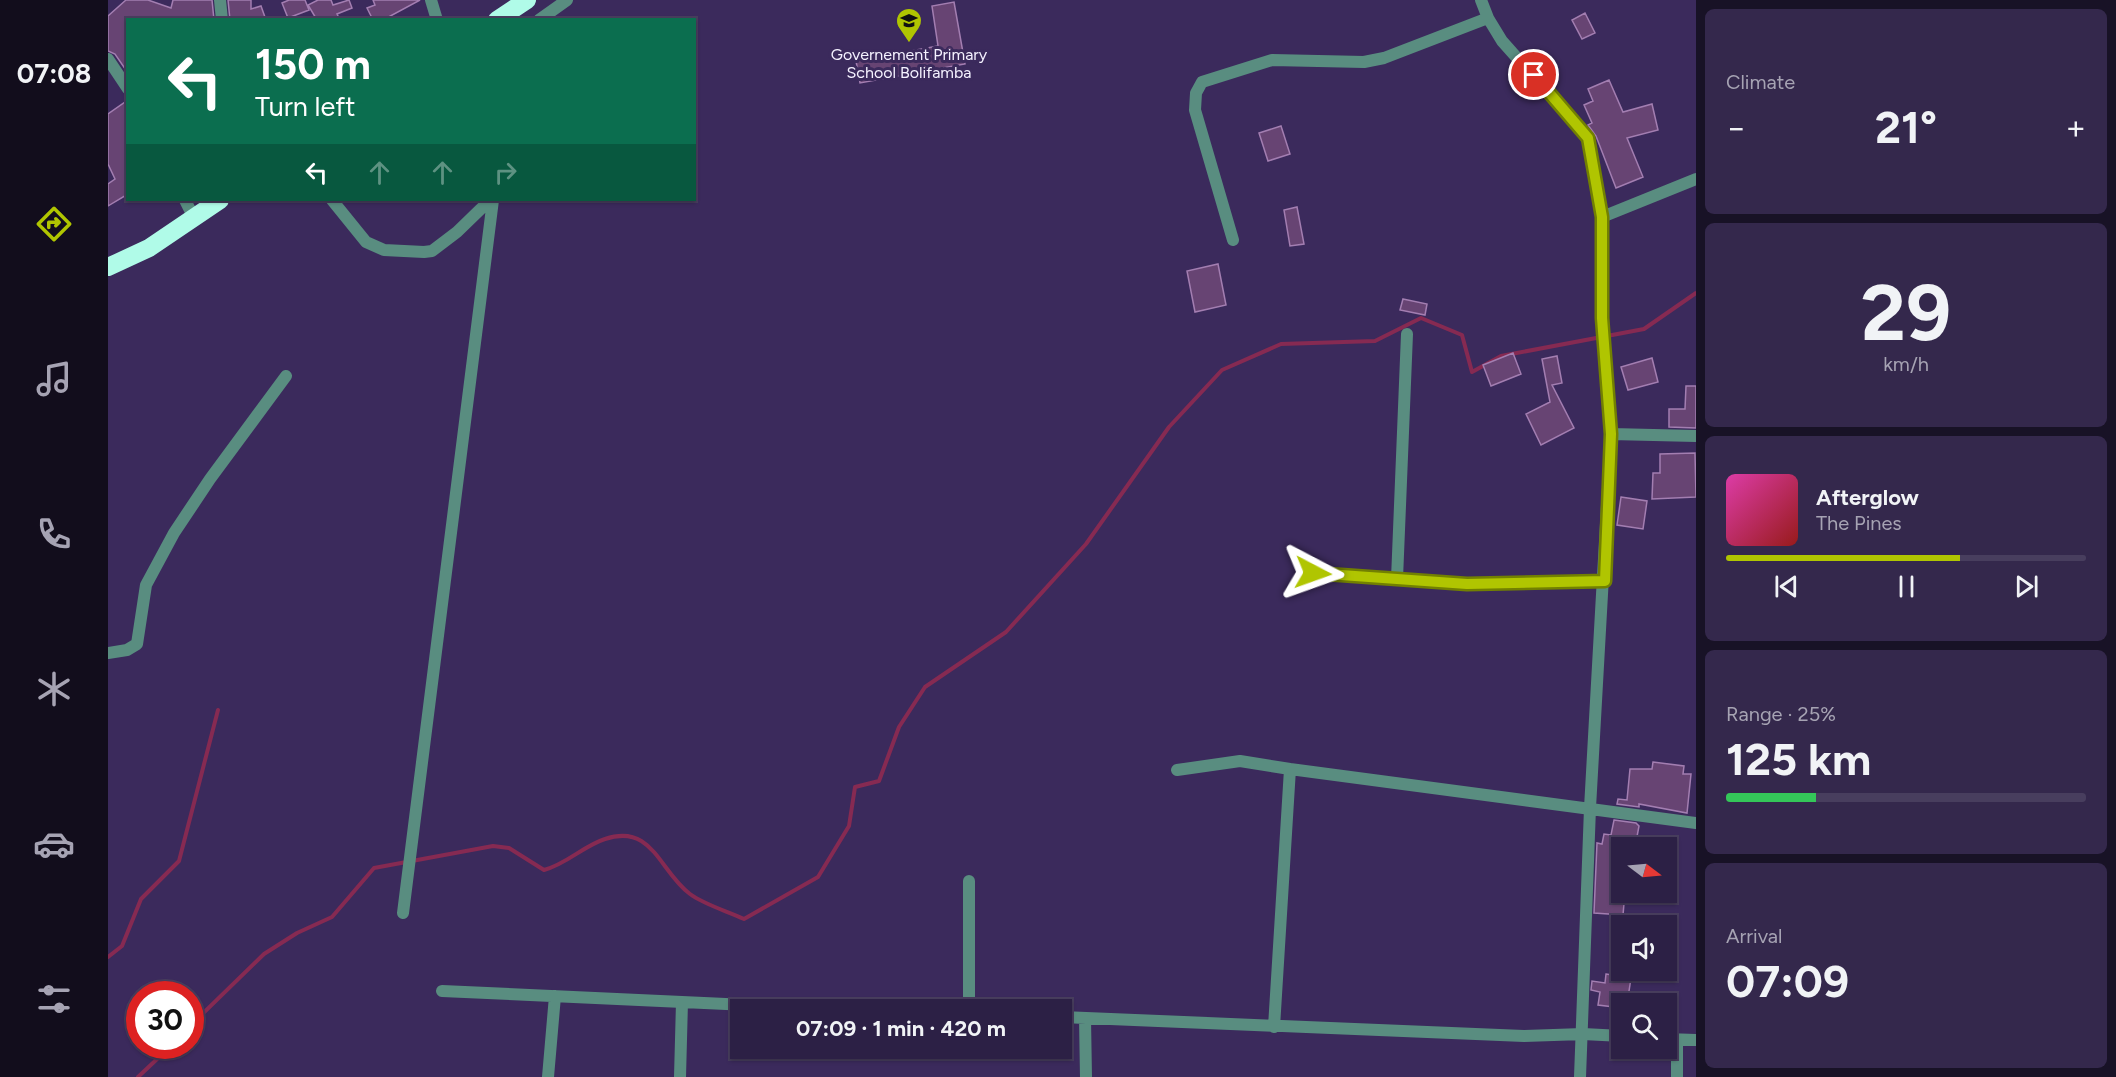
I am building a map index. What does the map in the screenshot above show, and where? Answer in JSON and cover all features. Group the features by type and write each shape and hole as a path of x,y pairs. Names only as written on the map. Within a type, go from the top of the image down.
{"highway":[{"path":"500,18 527,0"},
{"path":"108,267 149,248 219,201"}],"street":[{"path":"220,0 222,18"},
{"path":"431,0 436,18"},
{"path":"542,18 567,0"},
{"path":"1481,0 1488,18 1502,41 1588,138 1602,217 1602,318 1611,434 1605,581 1590,808 1580,1077"},
{"path":"1233,240 1195,110 1196,93 1202,82 1272,60 1364,62 1384,58 1488,18"},
{"path":"108,59 126,86"},
{"path":"1602,217 1696,179"},
{"path":"185,201 194,218"},
{"path":"333,201 366,242 384,250 424,252 432,251 457,232 490,201"},
{"path":"403,913 491,201"},
{"path":"1396,579 1407,334"},
{"path":"108,653 127,650 137,644 146,585 174,533 210,479 286,376"},
{"path":"1611,434 1696,436"},
{"path":"1313,573 1484,584 1605,581"},
{"path":"1177,770 1240,760 1290,769 1696,823"},
{"path":"1274,1027 1290,769"},
{"path":"969,882 969,999"},
{"path":"442,991 730,1004"},
{"path":"548,1077 555,996"},
{"path":"681,1077 682,1002"},
{"path":"1072,1017 1524,1036 1611,1035"},
{"path":"1085,1018 1086,1077"},
{"path":"1677,1040 1696,1040"},
{"path":"1675,1059 1677,1077"}],"building":[{"path":"126,0 148,0 171,8 173,0 212,0 214,18 126,18 126,70 115,54 108,51 108,16"},
{"path":"228,0 251,0 251,9 261,6 265,18 230,18"},
{"path":"289,0 305,0 309,10 288,18 282,3"},
{"path":"318,0 331,0 333,5 349,0 352,8 337,14 339,18 316,18 308,5"},
{"path":"373,0 420,0 387,18 372,18 367,8 375,5"},
{"path":"954,2 965,64 860,83 856,61 938,46 932,6"},
{"path":"1585,13 1595,33 1582,39 1572,20"},
{"path":"1609,80 1623,112 1652,104 1658,130 1627,138 1643,177 1616,188 1596,136 1588,125 1592,123 1584,105 1593,101 1588,89"},
{"path":"126,101 126,195 108,206 108,184 115,179 108,164 108,114"},
{"path":"1281,126 1290,154 1268,161 1259,133"},
{"path":"1297,207 1304,244 1290,246 1284,210"},
{"path":"1218,264 1226,305 1195,312 1187,271"},
{"path":"1403,299 1427,304 1425,315 1400,310"},
{"path":"1513,353 1521,374 1491,386 1483,365"},
{"path":"1557,356 1562,383 1552,385 1574,428 1541,445 1526,414 1550,402 1542,359"},
{"path":"1652,358 1658,382 1628,390 1621,367"},
{"path":"1686,386 1696,386 1696,428 1669,427 1669,409 1685,409"},
{"path":"1695,453 1696,497 1652,499 1653,473 1660,473 1660,454"},
{"path":"1621,497 1647,501 1643,529 1617,525"},
{"path":"1653,762 1684,766 1683,774 1691,774 1687,813 1639,804 1639,807 1617,804 1618,799 1627,800 1630,769 1652,769"},
{"path":"1614,820 1636,823 1639,826 1637,837 1611,837 1611,903 1624,903 1623,915 1594,913 1597,843 1602,844 1604,834 1611,835"},
{"path":"1606,974 1611,975 1611,981 1631,981 1629,993 1611,993 1611,1007 1598,1005 1600,992 1591,990 1592,981 1605,983"}],"waterway":[{"path":"204,1012 264,954 297,933 332,917 374,868 493,846 509,848 544,870 560,864 605,839 621,836 634,838 645,843 690,894 709,905 744,919 818,877 849,826 855,787 879,781 899,727 925,687 1006,632 1086,544 1169,427 1222,370 1281,344 1375,341 1421,318 1462,335 1472,372 1501,356 1644,329 1696,293"},
{"path":"108,957 122,946 141,899 179,861 218,710"},
{"path":"138,1077 157,1059"}],"place":[{"name":"Governement Primary School Bolifamba","path":"909,44"}],"route":[{"path":"1313,573 1467,584 1605,581 1611,434 1602,318 1602,217 1588,138 1534,75"}]}
